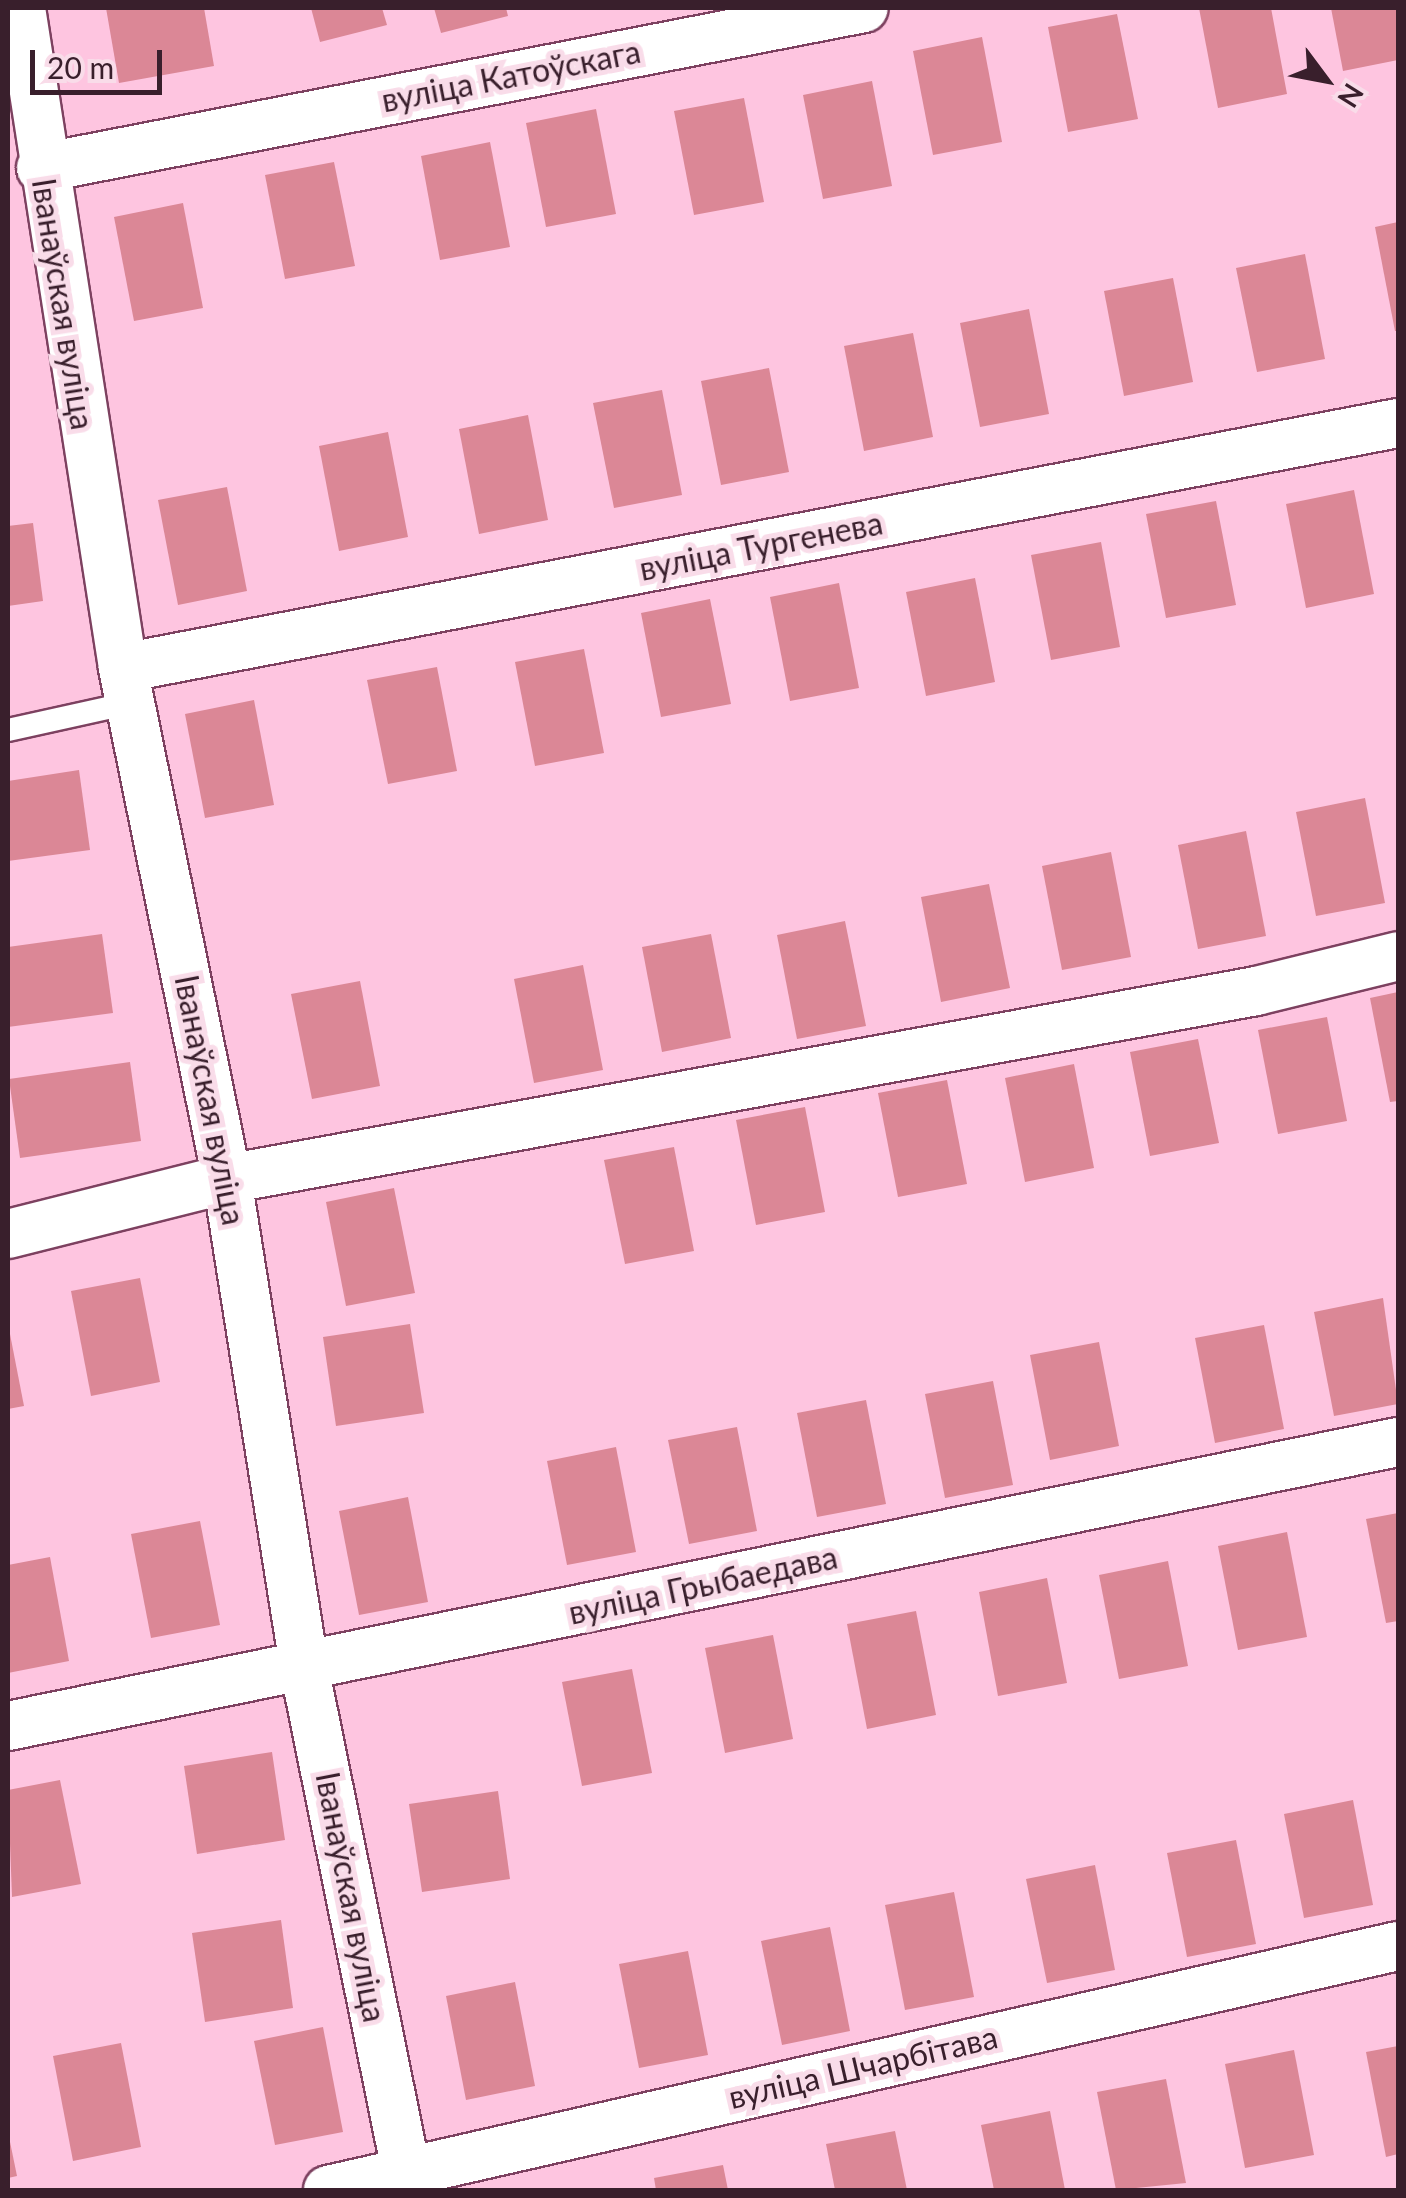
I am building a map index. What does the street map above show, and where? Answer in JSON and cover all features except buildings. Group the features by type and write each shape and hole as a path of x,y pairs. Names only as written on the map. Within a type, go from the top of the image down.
{"street":[{"name":"Іванаўская вуліца","path":"21,8 41,168 126,686 227,1179 304,1667 409,2182"},
{"name":"вуліца Катоўскага","path":"41,168 864,8"},
{"name":"вуліца Тургенева","path":"126,686 1398,423"},
{"path":"8,1234 227,1179 1256,991 1398,956"},
{"name":"вуліца Грыбаедава","path":"8,1726 1398,1442"},
{"name":"вуліца Шчарбітава","path":"328,2190 409,2182 1398,1946"}],"lane":[{"path":"8,730 126,686"}]}
